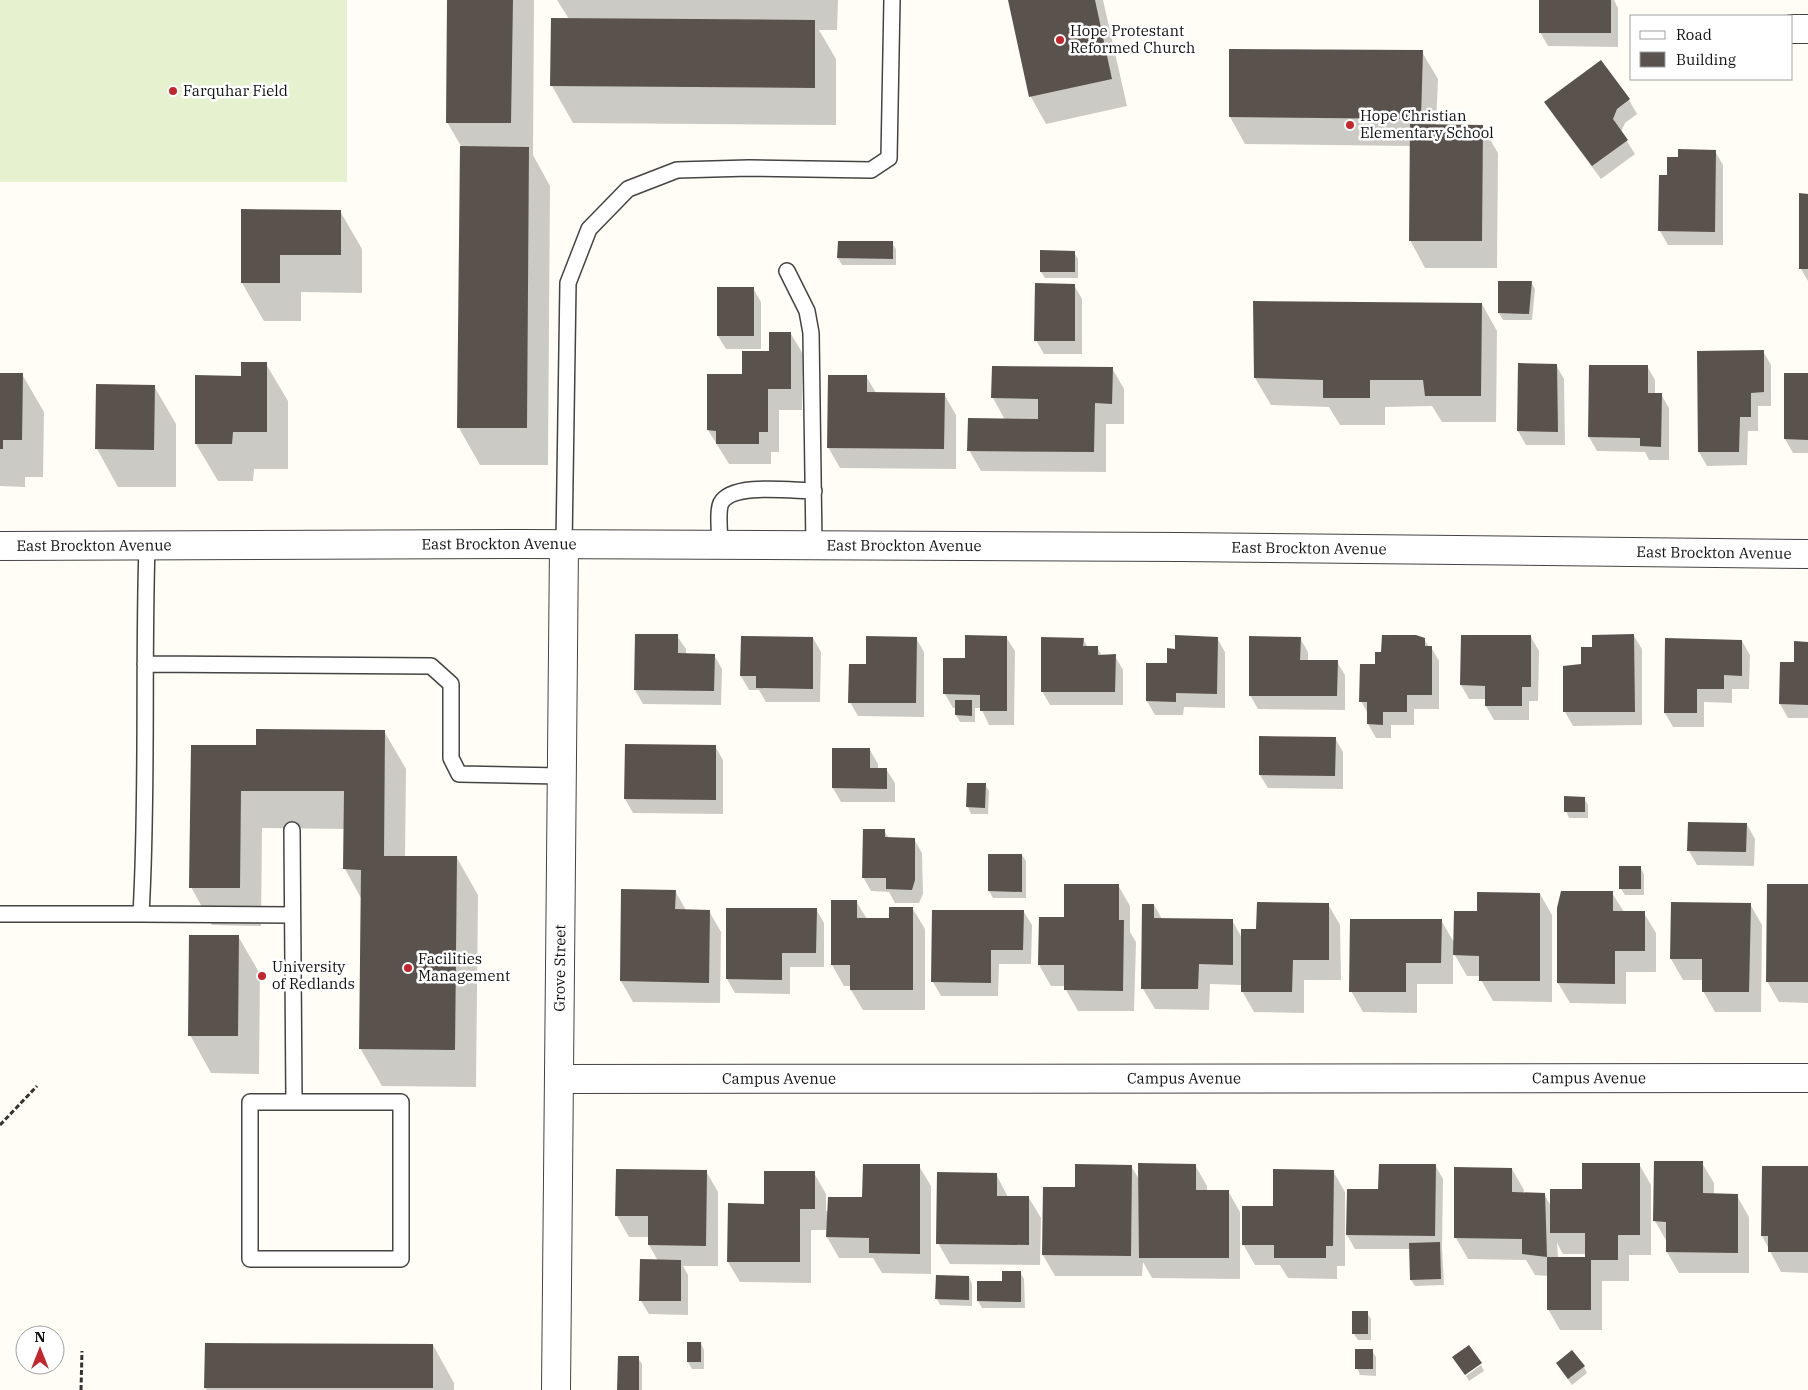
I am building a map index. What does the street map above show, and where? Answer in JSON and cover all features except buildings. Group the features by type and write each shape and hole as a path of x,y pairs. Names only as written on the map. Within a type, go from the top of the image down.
{"street":[{"path":"1793,29 1808,29"},
{"name":"Grove Street","path":"556,1390 564,545"},
{"name":"East Brockton Avenue","path":"0,546 1180,547 1808,554"},
{"name":"Campus Avenue","path":"559,1079 1808,1078"}],"lane":[{"path":"564,545 568,283 589,229 628,189 677,170 748,168 871,170 889,158 892,0"},
{"path":"787,272 807,311 811,334 814,546"},
{"path":"720,546 720,504 727,496 743,490 814,491"},
{"path":"141,914 144,859 147,546"},
{"path":"145,664 431,666 452,684 451,758 459,774 561,776"},
{"path":"292,830 294,1102"},
{"path":"0,914 292,915"},
{"path":"250,1102 294,1102 401,1102 401,1260 250,1259 250,1102"}],"path":[{"path":"0,1125 37,1086"},
{"path":"81,1390 82,1351"}],"green space":[{"name":"Farquhar Field","path":"0,0 347,0 347,182 0,182"}],"place":[{"name":"Hope Protestant Reformed Church","path":"1060,40"},
{"name":"Farquhar Field","path":"173,91"},
{"name":"Hope Christian Elementary School","path":"1350,125"},
{"name":"Facilities Management","path":"408,968"},
{"name":"University of Redlands","path":"262,976"}]}
